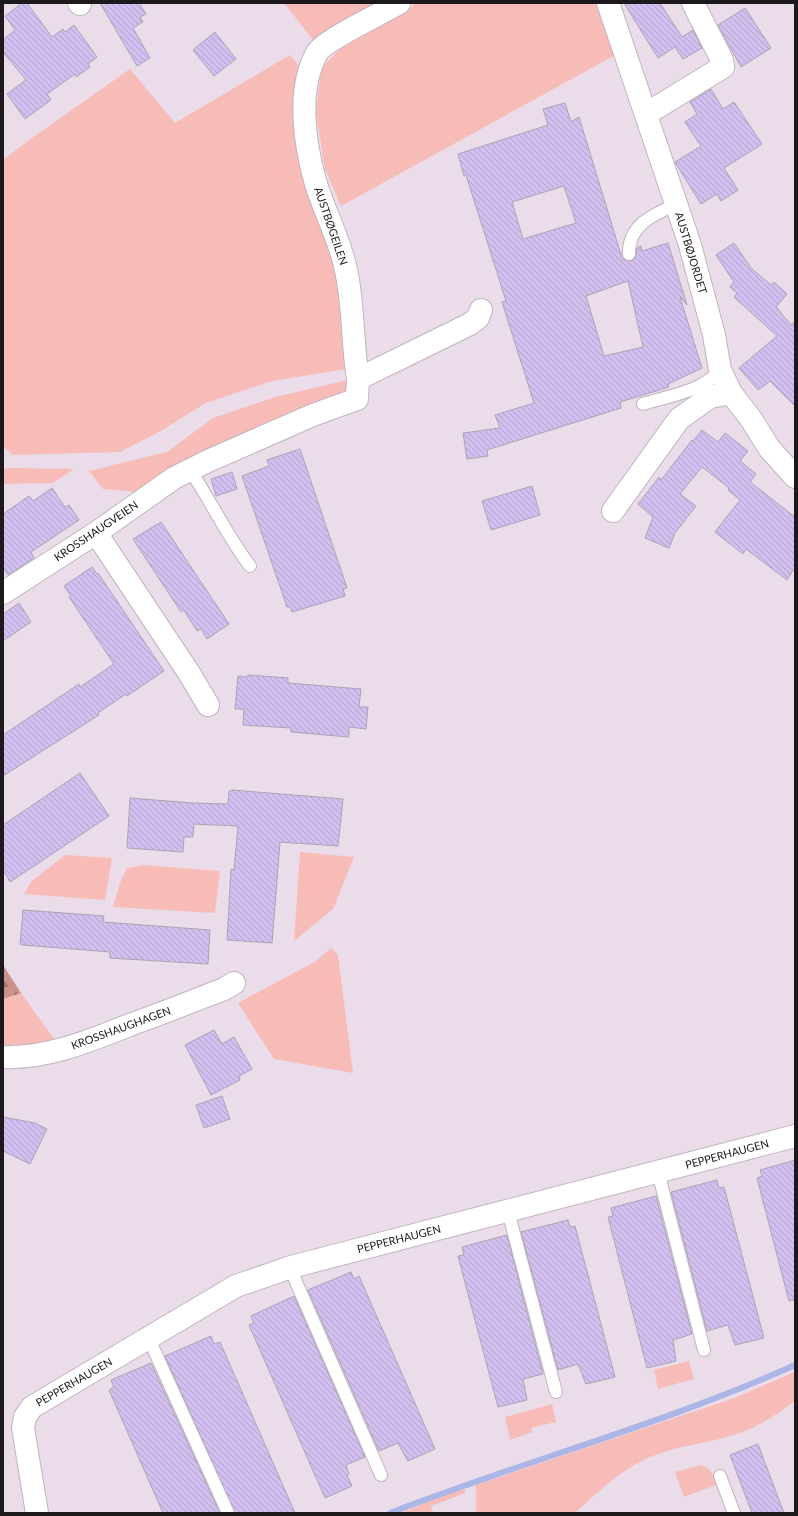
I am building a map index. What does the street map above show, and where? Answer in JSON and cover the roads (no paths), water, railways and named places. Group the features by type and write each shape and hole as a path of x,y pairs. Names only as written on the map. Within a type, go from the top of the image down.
{"street":[{"name":"AUSTBØGEILEN","path":"358,389 346,271 334,230 316,185 308,145 303,107 310,72 317,52 329,42 399,3"},
{"name":"AUSTBØJORDET","path":"608,3 690,244 714,335 720,370 731,393 751,419 769,448 795,477"},
{"path":"646,114 715,74 723,67 722,60 693,3"},
{"path":"358,389 470,324 478,318 482,310"},
{"name":"KROSSHAUGVEIEN","path":"3,593 96,533 174,478 313,415 358,389"},
{"path":"613,511 679,419 710,397 731,393"},
{"path":"96,533 208,705"},
{"name":"KROSSHAUGHAGEN","path":"3,1057 30,1056 66,1048 101,1037 224,989 234,983"},
{"name":"PEPPERHAUGEN","path":"37,1513 23,1428 27,1412 32,1407 149,1339 236,1286 291,1267 795,1136"}],"lane":[{"path":"629,254 629,243 638,227 662,210 676,205"},
{"path":"643,404 698,387 713,379 720,370"},
{"path":"190,470 209,498 235,546 250,566"},
{"path":"658,1172 704,1350"},
{"path":"508,1211 556,1392"},
{"path":"291,1267 296,1282 381,1475"},
{"path":"149,1339 228,1513"},
{"path":"720,1476 734,1513"}],"waterway":[{"path":"390,1513 491,1476 695,1406 795,1365"}]}
